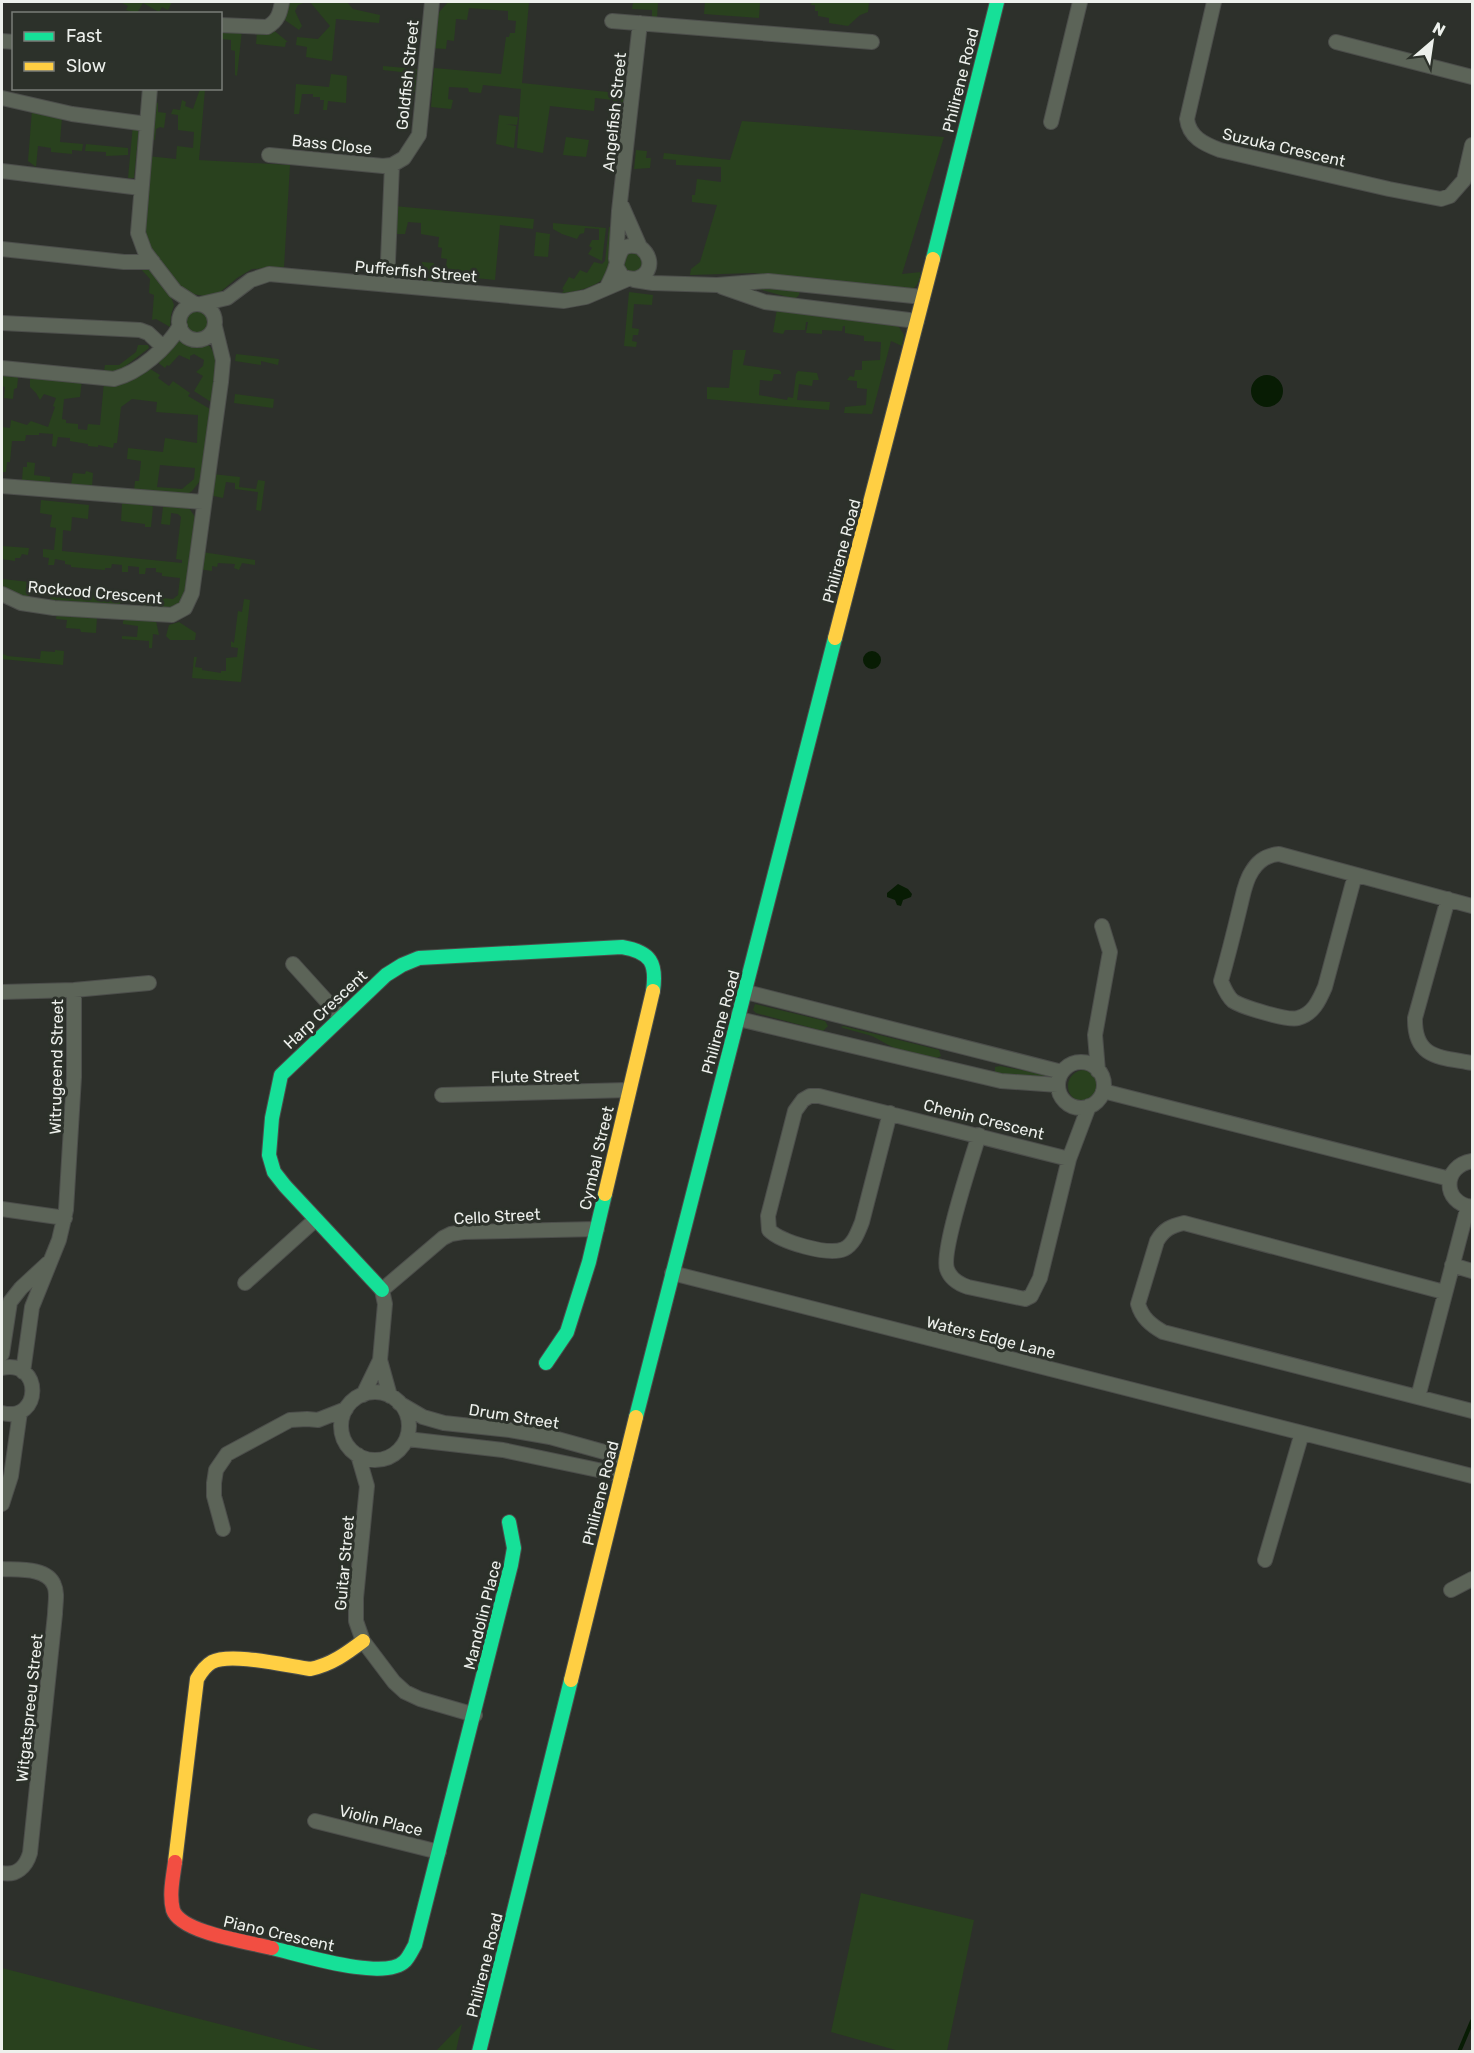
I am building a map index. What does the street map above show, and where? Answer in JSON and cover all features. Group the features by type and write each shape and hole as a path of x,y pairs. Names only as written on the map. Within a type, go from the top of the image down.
{"street":[{"path":"222,25 267,27 279,14 282,2"},
{"name":"Goldfish Street","path":"392,165 404,158 419,135 432,2"},
{"name":"Philirene Road","path":"479,2052 672,1274 746,992 997,2"},
{"path":"1051,122 1080,2"},
{"name":"Suzuka Crescent","path":"1214,2 1187,119 1188,127 1195,137 1210,146 1389,189 1441,199 1450,196 1464,180 1473,145"},
{"path":"612,21 872,42"},
{"name":"Angelfish Street","path":"616,262 640,23"},
{"path":"1336,42 1473,76"},
{"path":"150,90 138,233 145,252 175,291 211,310 215,323"},
{"path":"2,98 72,114 147,124"},
{"name":"Bass Close","path":"269,155 392,165"},
{"path":"387,285 392,165"},
{"path":"2,171 141,188"},
{"name":"Angelfish Street","path":"621,204 640,247"},
{"path":"607,287 622,249 628,246 640,247 672,282"},
{"path":"2,249 124,262 153,262"},
{"path":"616,262 618,272 631,279 644,275 650,266 650,260"},
{"name":"Pufferfish Street","path":"2,368 114,379 129,373 167,344 189,306 227,298 251,280 269,274 564,301 586,297 631,279 652,283 717,285 768,281 923,297"},
{"name":"Pufferfish Street","path":"717,285 765,302 917,321"},
{"path":"175,291 183,333 221,352"},
{"path":"864,314 866,291"},
{"name":"Pufferfish Street","path":"167,344 208,336 227,298"},
{"path":"2,323 140,330 167,344"},
{"name":"Rockcod Crescent","path":"2,594 21,603 54,608 172,615 185,608 192,593 221,382 223,360 215,323"},
{"path":"2,486 203,502"},
{"path":"1355,875 1325,987 1318,1004 1309,1013 1294,1019 1249,1008 1233,1001 1224,990 1221,981 1249,877 1253,868 1271,855 1279,854 1473,906"},
{"path":"1448,899 1415,1018 1415,1028 1417,1039 1430,1053 1473,1063"},
{"path":"1098,1071 1095,1035 1110,952 1102,926"},
{"name":"Harp Crescent","path":"382,1290 275,1174 268,1155 281,1075 393,969 420,958 622,947 641,951 648,956"},
{"name":"Cymbal Street","path":"546,1363 567,1332 587,1270 656,974 655,967 648,956"},
{"path":"293,964 341,1017"},
{"path":"74,990 149,983"},
{"name":"Witrugeend Street","path":"2,992 74,990 74,1077 64,1218 50,1262 34,1300 23,1372"},
{"path":"746,992 996,1054 1032,1066 1060,1079"},
{"path":"831,1041 836,1015"},
{"path":"739,1019 1001,1081 1060,1079"},
{"path":"1077,1063 1095,1035"},
{"path":"979,1134 947,1255 948,1271 959,1284 1020,1300 1031,1296 1040,1278 1074,1142 1089,1107 1098,1101 1103,1091 1103,1080 1098,1071 1089,1064 1071,1065 1060,1079 1062,1099 1074,1107 1089,1107"},
{"name":"Flute Street","path":"442,1095 628,1090"},
{"path":"1103,1091 1450,1179"},
{"name":"Chenin Crescent","path":"890,1113 862,1222 850,1245 842,1250 827,1251 791,1243 774,1235 769,1230 768,1216 790,1125 802,1100 810,1096 819,1096 979,1134 1069,1159"},
{"path":"1074,1107 1074,1142"},
{"path":"1418,1397 1444,1292 1470,1207 1454,1197 1450,1179 1458,1166 1473,1161"},
{"path":"2,1209 64,1218"},
{"path":"245,1282 315,1220"},
{"path":"1444,1292 1184,1223 1171,1226 1162,1232 1157,1241 1138,1304 1141,1313 1154,1327 1163,1332 1473,1411"},
{"name":"Cello Street","path":"382,1290 436,1243 451,1234 597,1229"},
{"name":"Witrugeend Street","path":"2,1354 8,1307 13,1296 50,1262"},
{"path":"1452,1266 1473,1271"},
{"name":"Waters Edge Lane","path":"672,1274 1473,1476"},
{"path":"363,1395 380,1360 385,1305 382,1290"},
{"path":"6,1326 30,1328"},
{"path":"380,1360 395,1399 407,1416 409,1424 406,1439 398,1452 385,1459 368,1459 358,1455 346,1444 343,1437 341,1426 346,1409 350,1403 363,1395 377,1393 395,1399"},
{"path":"2,1368 12,1367 23,1372 31,1381 33,1392 29,1404 20,1412 2,1413"},
{"name":"Drum Street","path":"395,1399 423,1417 444,1423 550,1437 626,1458"},
{"path":"223,1529 214,1496 216,1470 221,1461 234,1449 290,1420 318,1420 346,1409"},
{"path":"2,1504 11,1476 8,1452 20,1412"},
{"path":"318,1420 343,1437"},
{"path":"514,1452 518,1432"},
{"path":"1265,1560 1302,1433"},
{"path":"406,1439 514,1452 622,1475"},
{"name":"Guitar Street","path":"358,1455 367,1486 356,1598 356,1621 363,1641"},
{"name":"Guitar Street","path":"367,1486 385,1459"},
{"name":"Mandolin Place","path":"475,1715 514,1548 509,1522"},
{"name":"Witgatspreeu Street","path":"2,1569 39,1572 52,1581 56,1592 30,1853 28,1861 20,1870 12,1874 2,1873"},
{"path":"1451,1590 1473,1579"},
{"path":"363,1641 394,1682 405,1692 420,1699 475,1715"},
{"name":"Piano Crescent","path":"363,1641 342,1656 319,1668 310,1669 225,1658 211,1662 204,1668 197,1679 173,1881 172,1910 181,1923 194,1929 352,1967 383,1970 395,1968 406,1961 415,1945 475,1715"},
{"name":"Violin Place","path":"315,1821 439,1852"}],"shaded area":[{"path":"120,2 172,2 168,10 162,7 159,12 143,3 138,12 126,10 128,6"},
{"path":"285,2 306,2 298,5 295,11 302,26 299,30 282,18"},
{"path":"310,2 347,2 353,9 380,15 379,23 336,19 332,61 306,57 307,47 296,45 297,37 318,39 330,26"},
{"path":"448,2 529,2 522,83 627,94 623,126 610,124 611,107 618,108 613,104 613,100 595,98 594,111 550,106 543,153 517,148 521,89 483,85 481,93 469,92 468,88 449,87 448,99 453,100 451,109 431,107 434,68 501,74 506,37 509,37 510,33 515,33 516,21 508,20 508,11 469,8 467,20 456,19 454,41 447,40 446,49 430,48 434,18"},
{"path":"633,2 658,2 657,18 652,17 652,10 632,9"},
{"path":"705,2 760,2 759,18 704,14"},
{"path":"812,2 869,2 868,12 860,15 848,26 829,23 829,18 818,16 815,5 811,5"},
{"path":"222,28 242,30 237,76 235,75 235,51 231,50 231,40 222,39"},
{"path":"272,29 288,42 285,47 256,44 257,31"},
{"path":"383,66 417,69 415,92 402,92 404,76 410,78 411,73 383,70"},
{"path":"331,74 347,76 346,103 328,101 327,110 323,110 324,100 320,100 320,97 313,97 313,94 302,94 299,114 294,114 296,84 329,87"},
{"path":"200,90 205,90 199,160 290,165 284,267 252,269 213,298 184,292 152,254 140,219 147,156 176,159 177,146 193,148 194,132 178,130 178,115 171,114 173,109 180,110 182,100 186,102 185,106 193,109"},
{"path":"155,102 158,103 158,112 166,113 164,128 156,129 155,140 151,139"},
{"path":"32,110 62,117 60,142 83,144 82,151 72,150 72,154 51,152 51,148 38,146 36,167 28,161"},
{"path":"499,115 518,117 517,125 506,124 516,126 514,148 496,144"},
{"path":"742,121 944,137 902,274 921,272 915,287 910,291 753,273 690,275 691,269 700,262 717,205 692,202 692,195 695,195 697,179 721,182 721,167 676,165 676,160 663,159 664,153 730,160"},
{"path":"133,125 139,127 134,178 128,178"},
{"path":"566,137 589,140 586,157 563,155"},
{"path":"86,144 128,148 128,155 106,156 106,152 85,151"},
{"path":"636,150 647,151 646,158 651,158 650,168 634,169"},
{"path":"394,206 534,219 533,229 500,225 495,280 446,275 445,283 420,280 422,262 434,263 433,274 445,275 447,259 441,258 442,248 438,247 439,237 421,234 421,223 408,222 405,234 397,234 394,260 398,267 408,269 408,280 393,272"},
{"path":"553,223 606,228 602,261 588,254 592,248 589,246 592,240 599,240 599,229 585,228 584,233 580,234 577,239 553,229"},
{"path":"609,227 614,227 607,276 586,288 562,293 569,277 574,279 580,270 587,273 594,262 602,264 605,261"},
{"path":"536,232 550,234 548,257 534,256"},
{"path":"635,251 644,259 642,270 628,274 620,261 624,254"},
{"path":"140,268 148,268 171,297 174,305 170,327 156,319 152,320 154,295 149,293 150,279"},
{"path":"793,286 800,289 795,299 751,287"},
{"path":"629,292 653,295 652,305 634,304 632,328 639,329 638,335 633,335 632,341 637,342 636,347 624,346"},
{"path":"777,309 892,324 899,327 904,335 902,346 891,341 872,414 844,413 845,407 866,405 867,389 857,388 857,381 847,380 850,376 854,377 855,370 862,370 862,361 880,360 881,342 864,341 864,336 845,333 845,326 842,331 822,330 822,334 806,333 808,322 806,322 805,330 785,330 783,334 773,332"},
{"path":"198,310 207,313 210,322 207,331 198,334 189,331 186,322 189,313"},
{"path":"180,340 206,343 211,348 216,362 216,371 211,402 194,391 203,376 196,372 203,366 204,360 194,354 190,356 190,360 179,355 165,368 156,361"},
{"path":"138,345 148,345 149,348 119,371 104,371 105,365 119,365 136,352"},
{"path":"733,350 746,350 743,365 781,372 781,374 774,374 772,381 760,380 759,395 787,400 788,397 793,398 798,371 817,373 819,380 813,380 812,386 799,384 797,400 830,402 829,410 707,399 707,387 729,388"},
{"path":"236,354 279,359 278,365 261,361 261,365 235,361"},
{"path":"147,367 160,375 158,378 169,386 173,381 190,393 188,396 210,409 200,481 192,491 186,495 134,491 135,481 139,481 141,461 127,459 128,448 163,452 165,438 197,443 198,415 156,412 157,402 132,399 121,407 117,443 114,443 113,448 88,446 88,444 70,441 70,438 58,437 56,447 52,446 53,434 26,435 25,441 12,441 10,462 7,462 6,472 2,472 2,427 10,428 11,420 27,425 31,421 48,427 55,407 53,406 56,398 44,394 40,400 30,387 30,377 82,380 80,397 64,399 62,419 66,420 66,423 78,424 78,429 87,430 88,424 100,425 104,382","holes":["160,465 195,468 194,479 182,489 157,487"]},
{"path":"2,373 16,374 18,378 13,399 4,398 5,387 2,386"},
{"path":"1267,375 1278,380 1283,391 1278,402 1267,407 1256,402 1251,391 1256,380"},
{"path":"235,394 274,399 273,408 234,403"},
{"path":"27,462 35,463 34,475 50,477 50,482 22,480 23,467 27,467"},
{"path":"86,471 93,473 92,487 71,485 73,473 85,474"},
{"path":"212,474 240,477 239,487 256,489 258,480 265,481 261,511 256,510 258,492 235,489 235,483 226,482 223,498 209,495"},
{"path":"41,500 89,505 88,519 72,517 71,531 63,530 62,551 182,563 182,560 176,559 181,517 171,513 170,525 161,524 163,507 166,505 189,508 195,517 191,559 183,596 178,605 169,610 143,609 142,596 173,599 178,595 180,578 162,576 162,573 156,572 156,568 146,568 145,574 139,574 139,567 128,566 128,572 122,572 122,565 112,564 111,568 105,568 105,570 71,567 65,564 65,561 55,559 54,565 48,565 49,558 43,557 43,549 54,550 56,528 50,527 52,515 40,513"},
{"path":"124,501 151,504 153,507 151,527 121,521"},
{"path":"2,546 29,548 28,555 22,554 20,558 15,558 15,561 2,559"},
{"path":"202,552 255,560 255,565 242,563 239,570 234,568 235,564 218,563 217,567 212,566 212,571 199,569"},
{"path":"2,579 30,582 29,596 26,598 8,592 2,587"},
{"path":"51,587 121,594 121,602 118,607 52,600 50,598"},
{"path":"244,599 250,600 241,682 192,678 194,657 197,657 195,667 221,673 221,671 226,671 226,658 237,657 238,648 231,647 231,641 234,643 238,611 242,612"},
{"path":"57,612 97,617 96,633 66,628 67,620 56,619"},
{"path":"127,618 156,621 159,635 153,634 152,648 149,648 149,641 122,639 122,636 137,637 138,626 123,624"},
{"path":"179,622 196,633 195,640 170,640 166,636 169,625"},
{"path":"55,650 64,651 63,665 2,659 2,654 40,659 41,651 55,652"},
{"path":"872,651 878,654 881,660 878,666 872,669 866,666 863,660 866,654"},
{"path":"898,884 912,894 911,897 903,900 901,906 897,905 895,900 887,897 887,893"},
{"path":"755,1004 825,1021 828,1026 823,1031 756,1013 753,1010"},
{"path":"841,1027 939,1050 941,1056 937,1058 894,1048 872,1036"},
{"path":"995,1067 1053,1076 1055,1079 999,1074 995,1072"},
{"path":"1084,1070 1095,1075 1100,1086 1095,1097 1084,1102 1073,1097 1068,1086 1073,1075"},
{"path":"861,1893 974,1920 947,2051 899,2051 831,2032"},
{"path":"2,1968 324,2051 2,2051"},
{"path":"462,2024 456,2051 436,2051"}],"waterway":[{"path":"1459,2052 1472,2021"}],"traffic: fast":[{"path":"933,259 997,2"},
{"path":"636,1417 835,638"},
{"path":"382,1290 274,1172 269,1155 272,1118 281,1075 386,975 419,958 622,947 640,952 650,960 654,973 653,991"},
{"path":"546,1363 567,1332 589,1262 605,1194"},
{"path":"272,1948 341,1965 380,1969 395,1967 405,1961 415,1945 511,1565 514,1548 509,1522"},
{"path":"479,2052 571,1680"}],"traffic: slow":[{"path":"835,638 933,259"},
{"path":"605,1194 653,991"},
{"path":"571,1680 636,1417"},
{"path":"175,1862 197,1679 203,1669 212,1662 232,1658 310,1669 332,1662 363,1641"}],"traffic: jam":[{"path":"175,1862 171,1898 173,1910 179,1918 202,1931 272,1948"}]}
